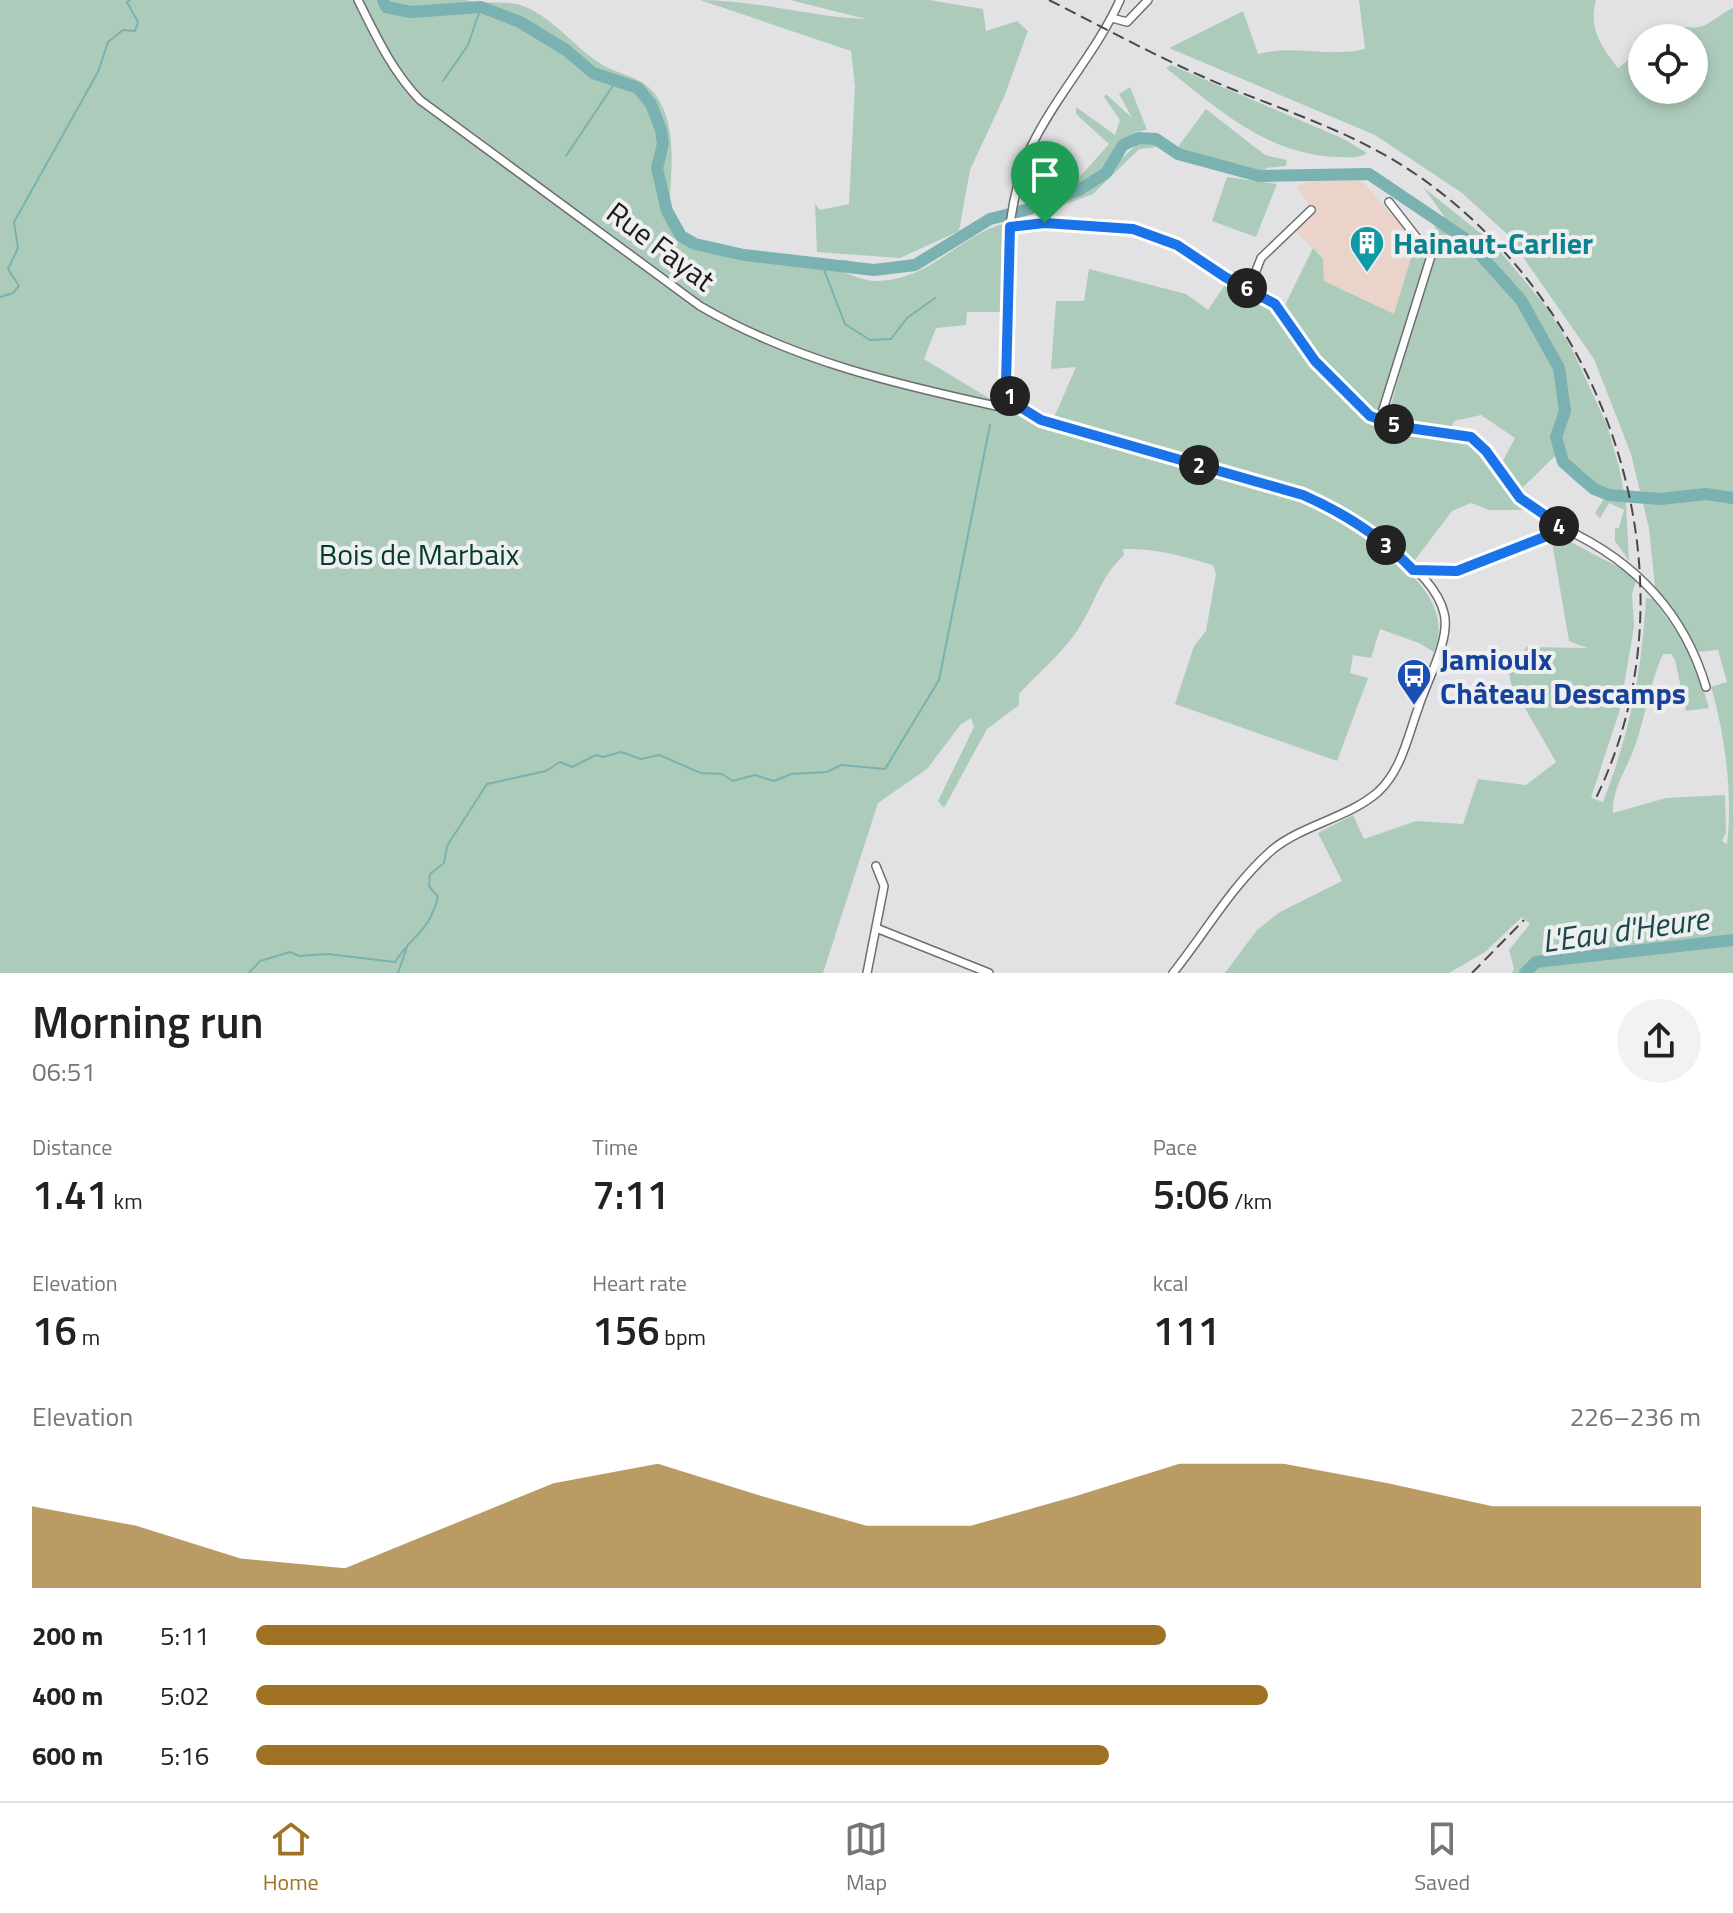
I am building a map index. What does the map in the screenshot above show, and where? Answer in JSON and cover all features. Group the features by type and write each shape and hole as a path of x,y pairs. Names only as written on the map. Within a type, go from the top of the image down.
{"street":[{"name":"Rue Fayat","path":"358,0 397,73 420,100 700,306 742,329 861,375 1005,408 1012,402"},
{"path":"1120,0 1106,29 1048,116 1021,172 1014,197 1010,225 1006,383 1012,402 1041,420 1303,495 1342,513 1399,554 1435,592 1445,615 1442,638 1395,774 1376,794 1275,848 1252,869 1173,973"},
{"path":"1112,18 1127,22 1148,0"},
{"path":"1380,419 1431,256 1389,202"},
{"path":"1249,289 1261,258 1311,210"},
{"path":"1010,225 1045,223 1141,231 1167,239 1275,304 1315,361 1354,402 1380,419 1402,427 1471,437 1486,451 1520,498 1565,529 1607,550 1657,593 1697,657 1706,687"},
{"path":"1413,570 1457,571 1565,529"},
{"path":"867,973 884,886 876,866"},
{"path":"876,928 989,973"}],"shaded area":[{"path":"1342,176 1365,184 1419,247 1396,315 1324,281 1323,259 1295,230 1314,212 1296,186 1320,178"}],"green space":[{"name":"Bois de Marbaix","path":"0,0 466,0 520,5 551,23 598,62 636,79 655,94 670,130 670,195 675,221 690,239 713,251 770,261 849,260 834,269 876,281 896,279 929,266 973,237 1006,223 1004,312 967,312 966,325 936,328 924,359 987,397 1054,430 1115,444 1052,422 1076,367 1051,369 1056,301 1084,301 1089,269 1186,294 1208,310 1227,282 1273,304 1371,419 1460,437 1478,446 1494,462 1525,510 1489,510 1471,503 1452,511 1415,560 1416,565 1355,520 1306,492 1282,483 1238,474 1233,479 1302,499 1352,530 1399,564 1419,583 1433,604 1439,627 1434,652 1419,643 1380,629 1371,658 1353,655 1350,673 1368,678 1337,761 1175,704 1194,646 1206,631 1216,574 1213,565 1157,551 1123,549 1124,555 1108,574 1075,634 1019,694 1019,705 987,729 944,808 938,801 974,727 971,718 961,724 927,769 878,803 823,973 0,973"},
{"path":"700,0 866,19 790,0 929,0 983,9 986,31 1017,21 1028,31 1004,97 970,170 959,231 900,258 817,252 815,204 820,210 849,204 855,86 851,51"},
{"path":"1359,0 1596,0 1595,28 1606,52 1618,68 1628,60 1628,104 1708,104 1707,24 1733,8 1733,973 1512,973 1514,969 1509,950 1530,924 1522,917 1485,952 1449,973 1225,973 1257,930 1280,912 1342,881 1318,833 1353,815 1364,839 1416,821 1463,824 1478,779 1526,785 1556,762 1511,684 1508,668 1527,647 1587,648 1569,641 1552,542 1565,539 1637,577 1632,594 1634,627 1620,709 1591,798 1603,802 1621,750 1638,678 1646,598 1653,599 1693,655 1709,708 1686,711 1675,660 1671,654 1663,654 1635,746 1617,787 1613,813 1666,798 1725,795 1726,832 1722,841 1727,844 1729,806 1726,765 1711,687 1727,682 1718,650 1699,652 1655,587 1649,528 1631,454 1594,359 1507,234 1462,193 1375,135 1169,48 1243,11 1258,54 1285,50 1338,52 1365,49"},
{"path":"1171,65 1344,139 1367,153 1353,157 1312,154 1266,139 1205,99 1166,68"},
{"path":"1130,87 1147,130 1135,132 1140,139 1115,154 1102,171 1078,188 1030,186 1027,176 1077,180 1109,144 1076,114 1076,107 1115,135 1120,120 1104,97 1106,94 1132,118 1119,94"},
{"path":"1206,109 1265,155 1287,160 1286,166 1266,168 1265,173 1203,159 1177,148"},
{"path":"1157,142 1158,147 1139,149 1093,194 1058,207 1055,204 1093,186 1137,144"},
{"path":"1227,177 1277,184 1256,237 1212,221"},
{"path":"1423,187 1494,244 1548,309 1572,349 1607,425 1619,467 1626,502 1629,561 1615,541 1615,528 1619,528 1624,510 1609,503 1600,518 1595,513 1605,497 1576,482 1555,456 1519,491 1500,466 1515,438 1481,415 1454,421 1450,431 1387,419 1433,255 1426,240 1444,216"},
{"path":"1415,245 1423,246 1429,260 1378,414 1363,406 1336,382 1283,309 1313,248 1323,259 1324,281 1394,314"}],"waterway":[{"path":"0,297 13,293 19,286 8,269 18,248 14,222 98,72 108,42 123,30 135,31 138,22 127,2 130,0"},
{"name":"L'Eau d'Heure","path":"383,0 386,7 411,12 481,7 520,22 566,50 593,73 638,88 651,104 661,130 663,144 657,168 667,211 681,236 695,244 744,255 874,270 915,265 990,219 1029,209 1079,190 1106,173 1123,145 1139,138 1156,139 1178,154 1259,176 1369,174 1467,240 1521,300 1559,368 1565,411 1556,437 1563,462 1594,489 1609,495 1660,499 1706,494 1733,498"},
{"path":"443,81 468,45 481,7"},
{"path":"566,156 616,81"},
{"path":"821,262 845,324 870,340 891,339 907,318 935,298"},
{"path":"249,973 260,961 290,952 299,956 328,954 395,962 430,918 438,897 429,886 430,874 444,863 447,846 487,784 546,771 560,762 572,767 596,755 603,757 621,752 641,759 659,755 701,773 722,774 733,781 755,775 774,781 791,774 827,772 841,765 885,769 939,680 990,425"},
{"name":"L'Eau d'Heure","path":"1525,973 1536,962 1733,940"},
{"path":"398,973 408,944"}],"railway":[{"path":"1049,0 1178,65 1321,124 1392,159 1414,173 1482,229 1540,296 1586,372 1618,454 1637,540 1640,627 1627,714 1596,798"},
{"path":"1472,973 1524,920"}],"place":[{"name":"Hainaut-Carlier","path":"1367,274"},
{"name":"Jamioulx Château Descamps","path":"1414,707"}],"route":[{"path":"1045,223 1133,229 1167,239 1225,277 1275,304 1315,361 1370,416 1402,427 1471,437 1486,451 1520,498 1565,529 1457,571 1413,570 1399,554 1342,513 1303,495 1041,420 1017,406 1012,402 1006,383 1010,227 1045,223"}]}
